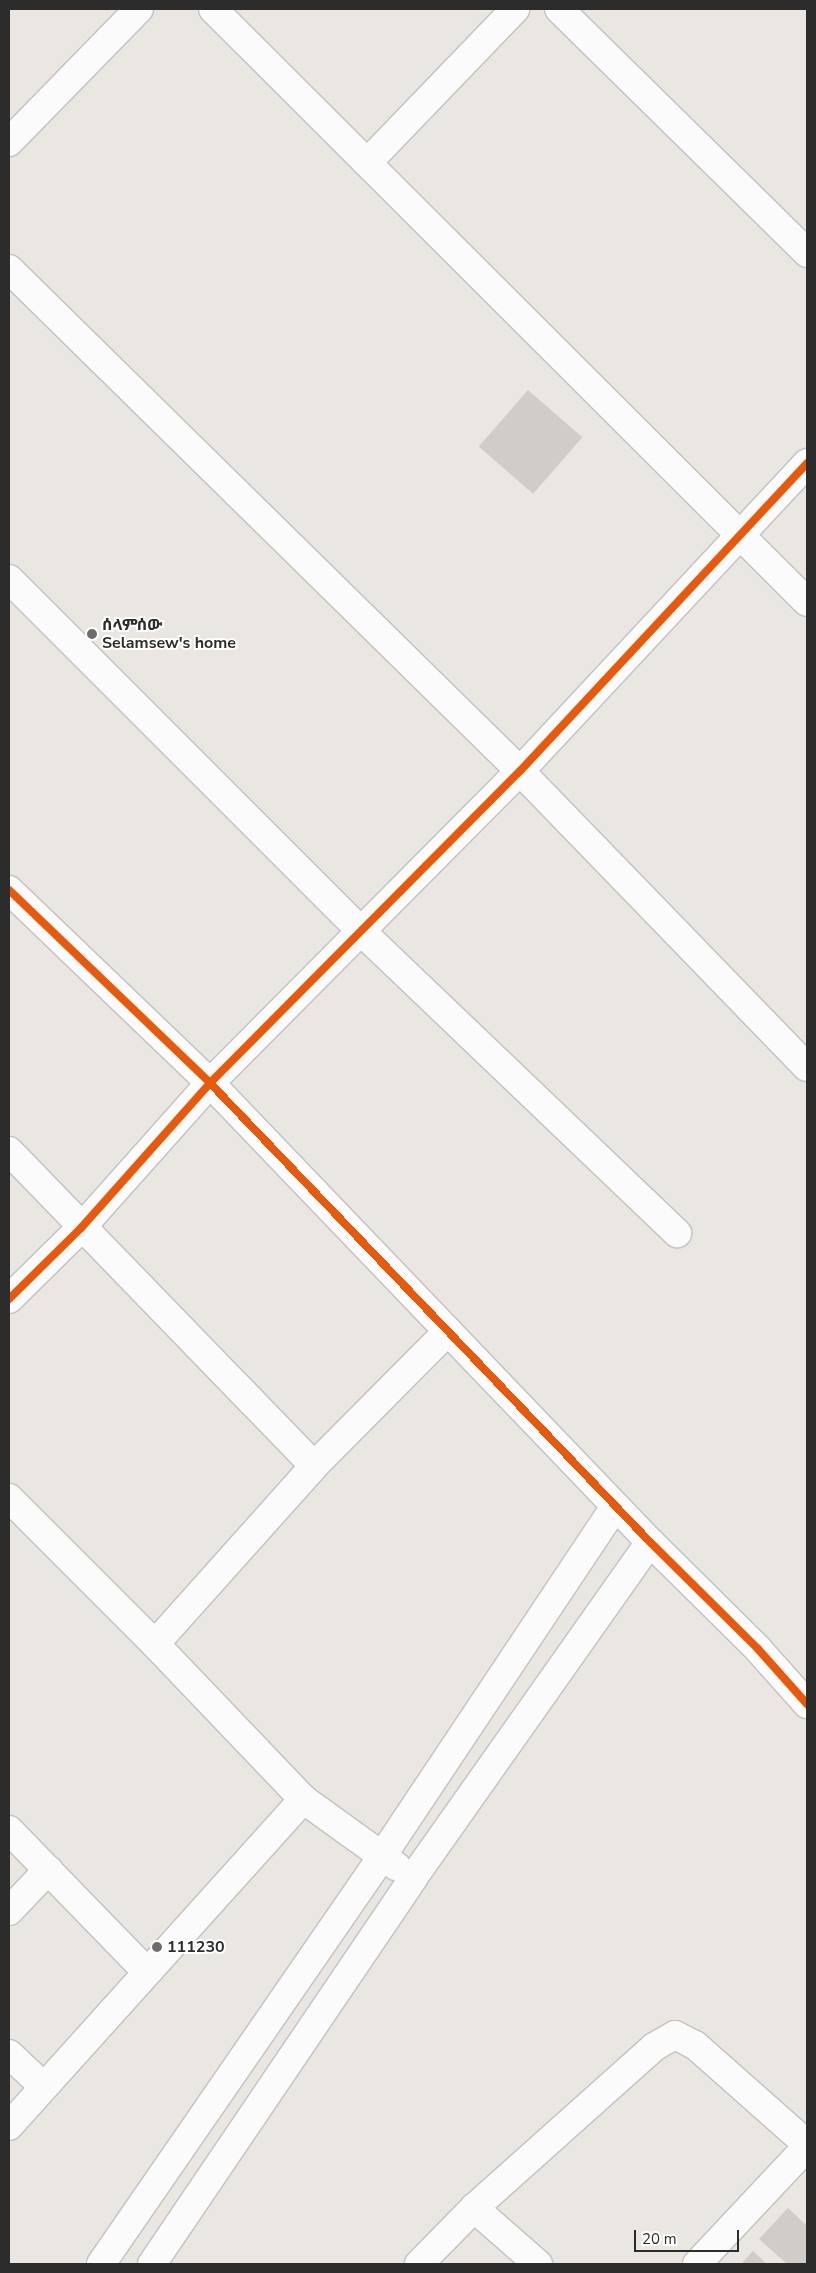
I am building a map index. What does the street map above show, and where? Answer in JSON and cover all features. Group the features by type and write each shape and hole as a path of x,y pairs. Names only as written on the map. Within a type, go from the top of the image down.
{"street":[{"path":"9,142 139,9"},
{"path":"213,9 807,602"},
{"path":"367,163 515,9"},
{"path":"559,9 807,253"},
{"path":"9,269 520,772 807,1067"},
{"path":"9,1299 81,1228 210,1083 520,772 739,533 807,463"},
{"path":"9,579 362,932 676,1233"},
{"path":"9,890 210,1083 615,1506 758,1649 807,1704"},
{"path":"9,1150 81,1228 314,1466"},
{"path":"155,1644 314,1466 448,1331"},
{"path":"9,1498 155,1644 303,1799 413,1878"},
{"path":"101,2264 382,1856 615,1506"},
{"path":"152,2264 413,1878 650,1542"},
{"path":"9,2126 303,1799"},
{"path":"9,1830 147,1972"},
{"path":"9,1911 48,1870"},
{"path":"419,2264 474,2208 654,2047 676,2035 695,2045 807,2146 697,2264"},
{"path":"9,2054 44,2088"},
{"path":"474,2208 538,2264"}],"building":[{"path":"528,390 582,437 533,494 479,447"},
{"path":"788,2208 807,2226 807,2264 787,2264 759,2239"},
{"path":"753,2251 767,2264 741,2264"}],"cycle path":[{"path":"9,1299 81,1228 210,1083 520,771 807,463"},
{"path":"9,890 210,1083 650,1542 758,1649 807,1704"}],"place":[{"name":"ሰላምሰው Selamsew's home","path":"92,634"},
{"name":"111230","path":"157,1947"}]}
